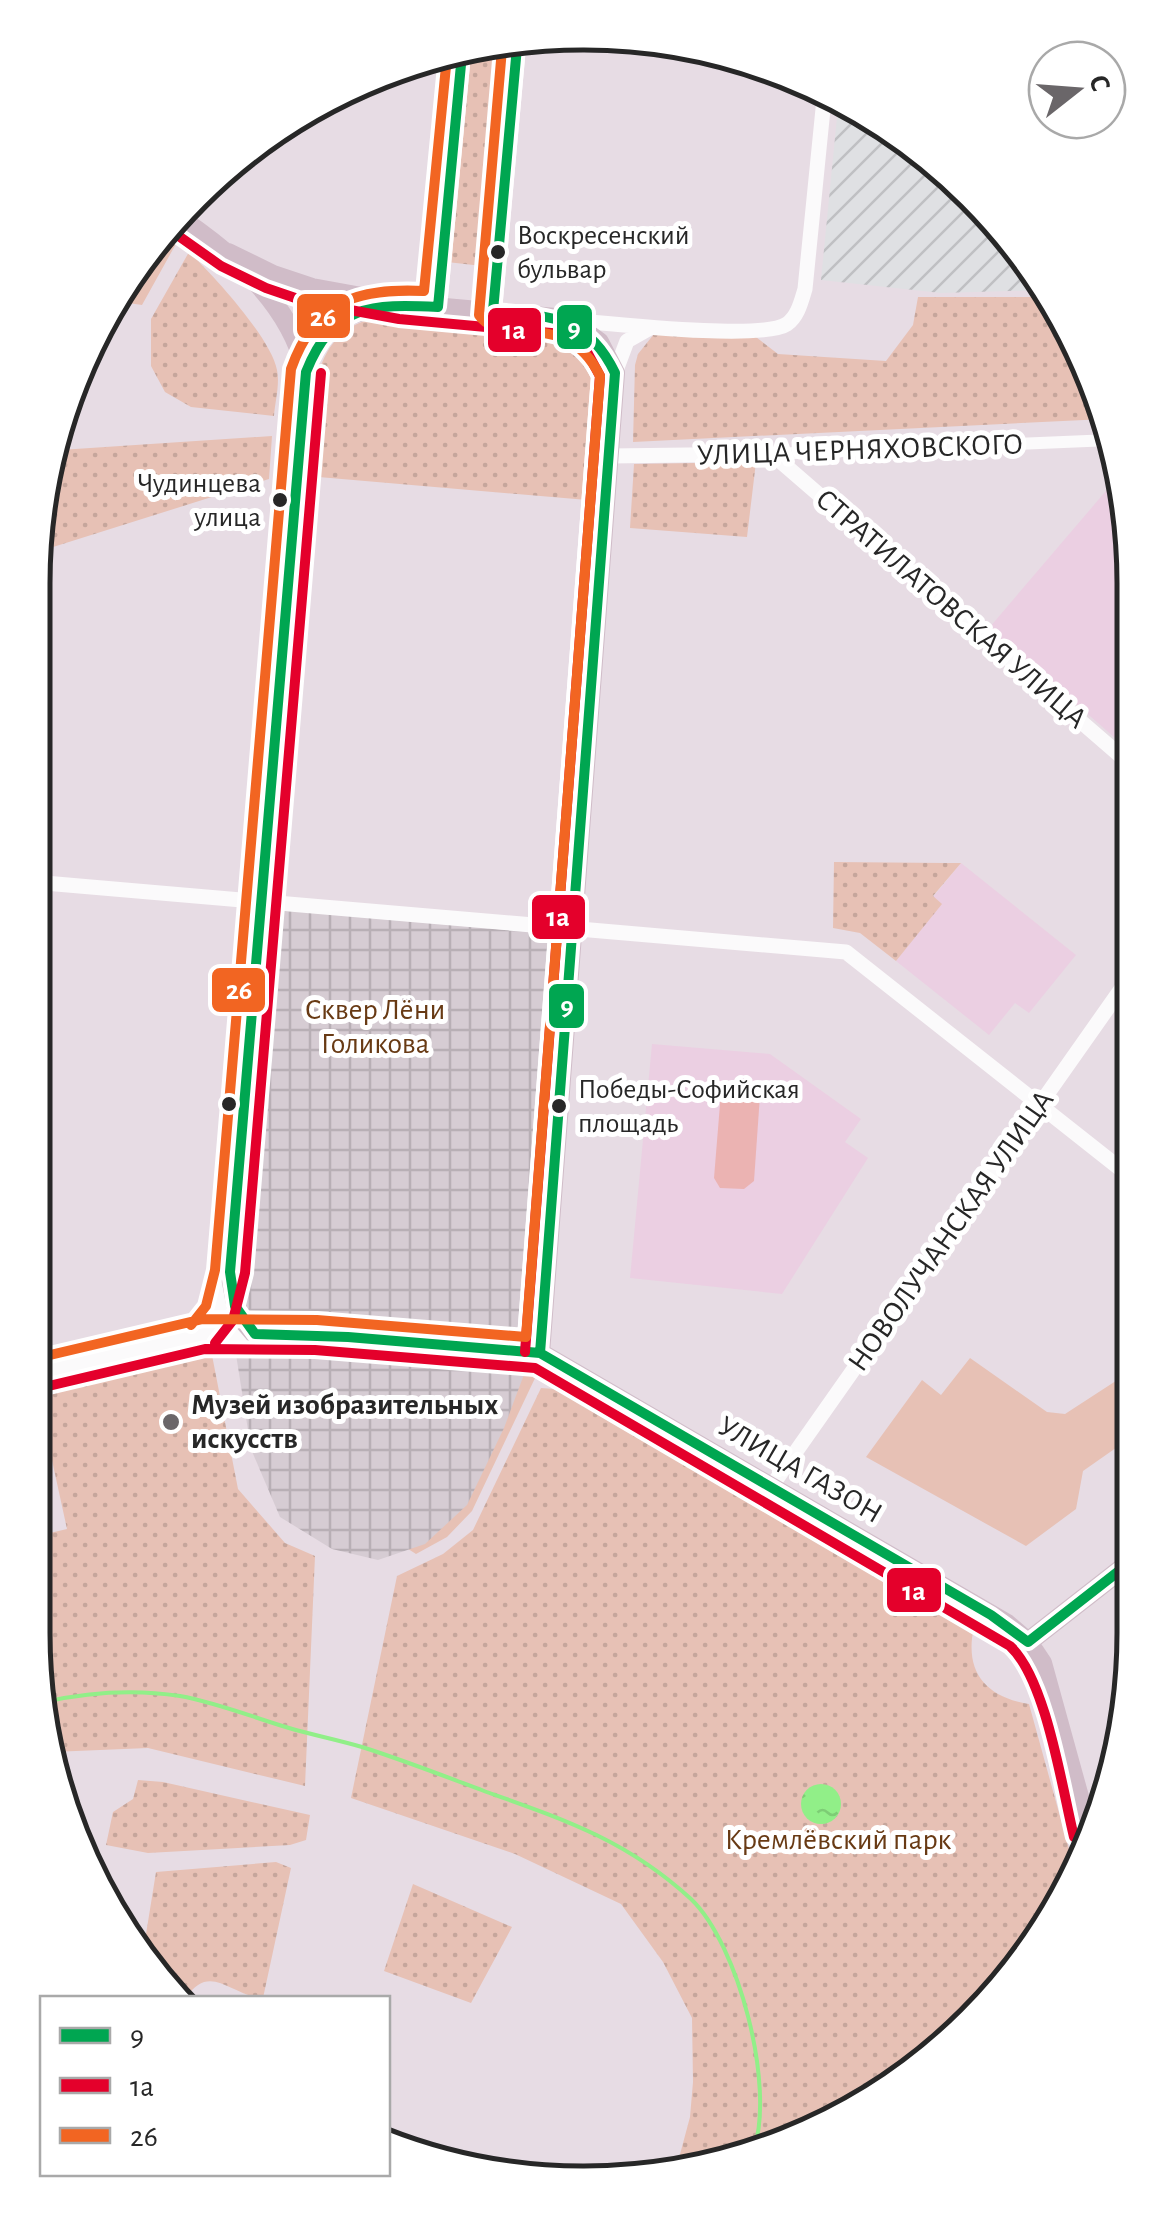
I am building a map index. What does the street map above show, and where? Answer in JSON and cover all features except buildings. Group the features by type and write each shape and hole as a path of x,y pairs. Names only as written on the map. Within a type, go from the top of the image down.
{"main road":[{"path":"493,312 516,55"},
{"path":"438,306 461,64"},
{"path":"50,1370 204,1334 348,1337 540,1354 615,373 599,342 567,320 400,304 312,288 273,276 228,253 189,225"},
{"path":"228,253 287,322 306,372"},
{"path":"204,1334 220,1314 230,1272 306,372 317,342 340,318 368,308 400,304"},
{"path":"230,1272 238,1314 255,1334"},
{"name":"УЛИЦА ГАЗОН","path":"540,1354 1007,1624 1028,1642"},
{"path":"1084,1816 1051,1690 1042,1663 1028,1642 1117,1572"}],"street":[{"path":"567,320 757,331 783,326 797,312 807,276 823,107"},
{"path":"615,373 627,341 655,326"},
{"name":"УЛИЦА ЧЕРНЯХОВСКОГО","path":"610,456 772,454 1098,441"},
{"name":"СТРАТИЛАТОВСКАЯ УЛИЦА","path":"772,454 1117,754"},
{"path":"50,884 846,952 1117,1166"},
{"name":"НОВОЛУЧАНСКАЯ УЛИЦА","path":"771,1488 1117,995"}],"shaded area":[{"path":"837,114 880,140 935,182 985,232 1029,291 941,293 821,280"},
{"path":"1108,488 1116,549 1117,740 989,628"},
{"path":"961,863 1076,955 1029,1013 1015,1003 989,1035 896,961 941,904 933,897"},
{"path":"268,909 565,935 535,1345 504,1428 467,1505 425,1544 378,1560 332,1549 280,1517 251,1449 231,1323"},
{"path":"652,1044 770,1054 861,1119 845,1142 868,1158 782,1294 630,1278"},
{"path":"730,1084 753,1086 760,1095 754,1181 744,1189 720,1188 714,1178 721,1092"}],"green space":[{"path":"511,55 491,267 447,262 465,63"},
{"path":"175,241 177,242 142,305 130,303"},
{"path":"189,252 264,341 277,370 274,416 191,407 165,392 151,366 151,319"},
{"path":"918,297 1033,297 1062,348 1091,420 633,442 635,365 638,354 654,334 756,337 778,354 886,361 913,325"},
{"path":"391,316 567,330 592,347 608,378 599,501 307,476 313,399 327,352 342,334 362,322"},
{"path":"272,436 269,479 51,548 67,450"},
{"path":"756,462 747,537 630,528 634,464"},
{"path":"834,862 961,863 933,896 942,904 896,961 860,933 833,928"},
{"path":"211,1350 238,1489 285,1543 315,1556 305,1786 148,1748 63,1752 51,1667 50,1533 67,1529 50,1451 50,1384"},
{"path":"970,1358 1047,1412 1065,1414 1117,1380 1117,1447 1083,1471 1076,1509 1026,1546 866,1457 922,1380 941,1395"},
{"path":"521,1374 536,1376 472,1511 447,1537 416,1554 402,1545"},
{"name":"Кремлёвский парк","path":"541,1388 554,1389 974,1627 972,1657 981,1679 1000,1695 1029,1704 1070,1851 1027,1929 961,2010 908,2056 850,2095 755,2138 679,2157 690,2117 692,2018 663,1962 621,1904 515,1854 351,1798 397,1576 443,1554 473,1530"},
{"path":"138,1780 163,1782 310,1815 306,1840 290,1845 148,1853 106,1845 113,1812 133,1799"},
{"path":"276,1862 291,1868 263,1996 252,1996 213,1981 204,1982 190,1993 182,1984 146,1937 156,1872"},
{"path":"413,1884 512,1927 471,2003 384,1971"}],"water":[{"path":"821,1784 835,1790 841,1804 835,1818 821,1824 807,1818 801,1804 807,1790"}],"waterway":[{"path":"55,1700 129,1692 208,1702 423,1768 567,1822 643,1861 691,1899 708,1920 738,1982 756,2054 760,2090 756,2138"}],"transit line":[{"name":"9","path":"516,55 493,311 565,322 593,340 615,373 540,1353"},
{"name":"26","path":"50,1355 203,1319 317,1320 526,1337 600,376 586,355 570,342 552,335 502,328 479,315 501,57"},
{"name":"9","path":"461,64 438,307 393,306 357,313 329,333 306,372 230,1272 235,1306 255,1334 348,1337 540,1353 991,1615 1028,1642"},
{"name":"26","path":"191,1325 206,1306 215,1270 291,369 312,328 341,303 378,292 424,291 446,68"},
{"name":"1a","path":"179,236 221,266 307,302 399,319 562,334 587,352 600,376 525,1352"},
{"name":"1a","path":"215,1343 233,1320 245,1273 321,373"},
{"name":"1a","path":"50,1386 205,1349 315,1350 535,1368 1010,1646 1023,1662 1043,1708 1074,1837"},
{"name":"9","path":"1028,1642 1117,1572"}],"place":[{"name":"Воскресенский бульвар","path":"498,252"},
{"name":"Чудинцева улица","path":"280,500"},
{"name":"Победы-Софийская площадь","path":"559,1106"},
{"name":"Музей изобразительных искусств","path":"171,1422"}],"park label":[{"name":"Сквер Лёни Голикова","path":"375,1027"}]}
